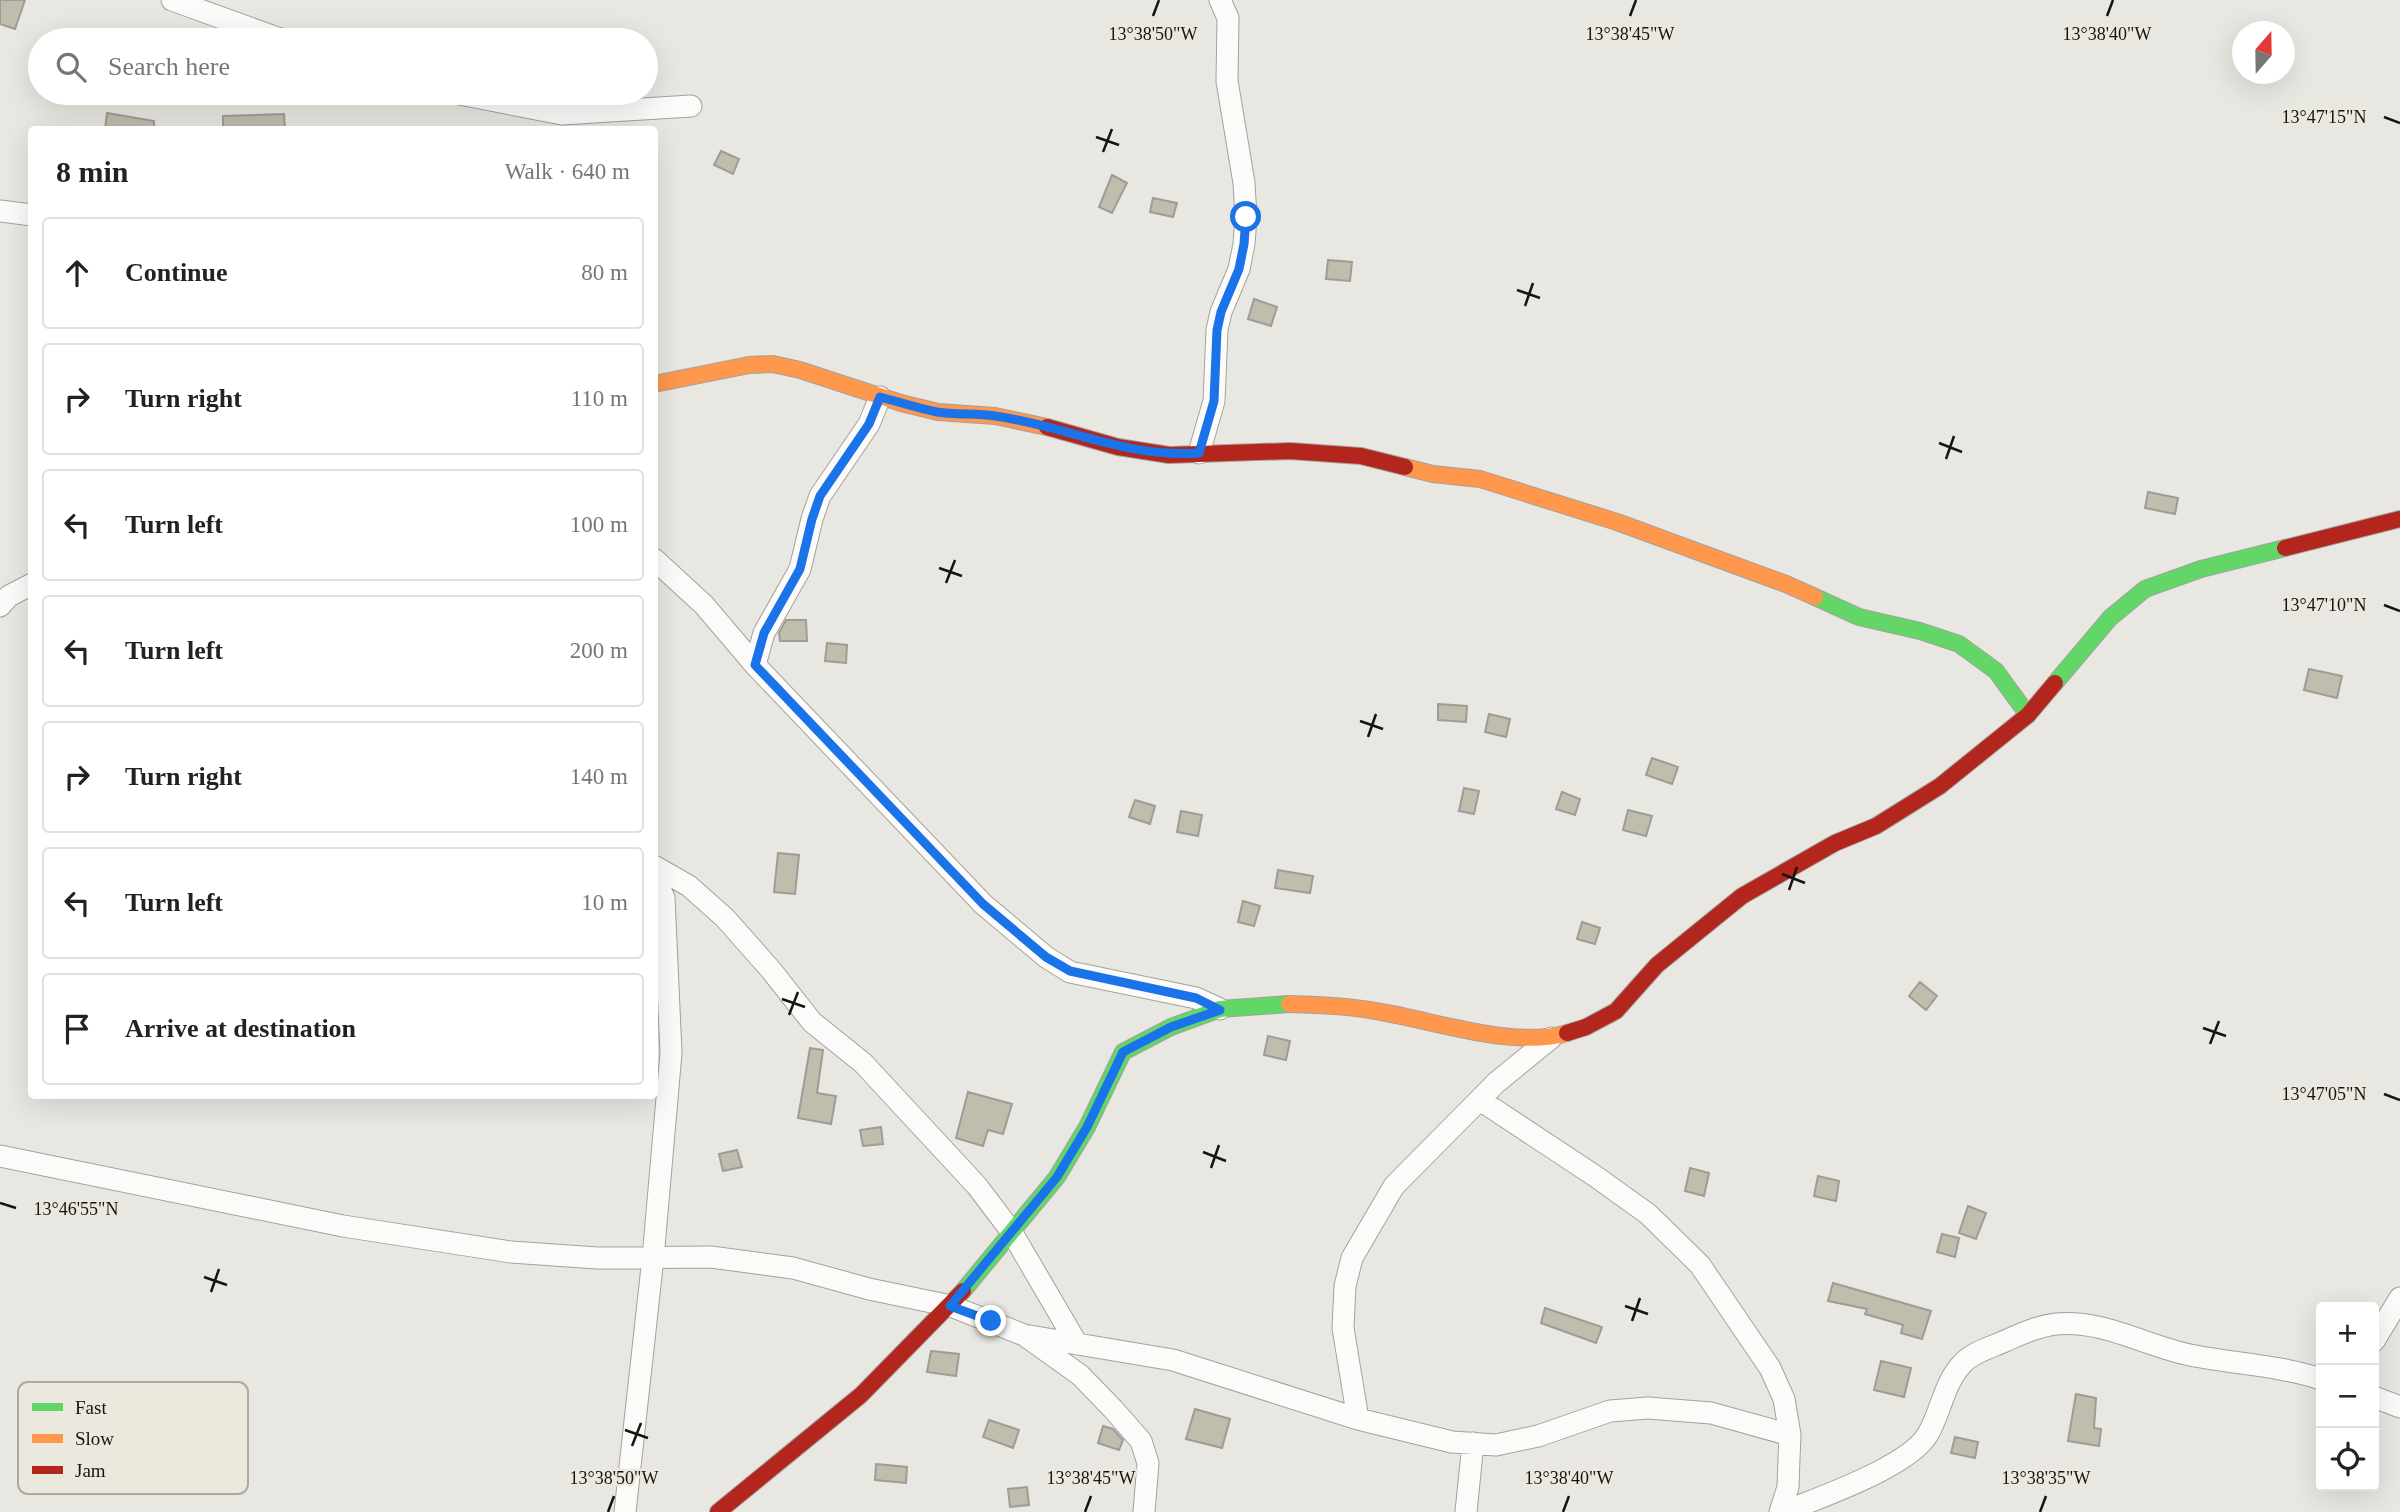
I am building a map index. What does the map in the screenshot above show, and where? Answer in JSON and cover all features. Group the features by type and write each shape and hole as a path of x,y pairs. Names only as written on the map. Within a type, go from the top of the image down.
{"street":[{"path":"172,0 250,28"},
{"path":"1199,453 1214,401 1217,330 1221,312 1239,269 1246,217 1244,183 1227,81 1228,18 1220,0"},
{"path":"516,105 562,114 691,106"},
{"path":"0,211 28,214"},
{"path":"658,383 750,365 773,364 938,412 995,416 1118,447 1169,455 1290,451 1361,456 1433,474 1480,479 1630,527 1786,584 1859,617 1920,631 1959,645 1996,671 2028,715"},
{"path":"755,665 764,633 800,569 820,496 869,424 880,397"},
{"path":"718,1512 861,1395 950,1306 1063,1167 1087,1127 1123,1052 1171,1027 1220,1010 1271,1004 1323,1005 1378,1011 1507,1037 1550,1038 1586,1027 1616,1011 1657,965 1742,897 1835,843 1876,826 1940,786 2028,715 2110,618 2145,589 2201,569 2400,519"},
{"path":"658,563 704,606 755,665 983,904 1046,957 1070,971 1196,998 1220,1010"},
{"path":"0,606 9,596 28,586"},
{"path":"658,868 689,886 725,918 812,1022 863,1063 977,1186 1011,1231 1077,1344"},
{"path":"625,1512 653,1258 671,1054 664,898 658,884"},
{"path":"1358,1419 1343,1328 1345,1286 1352,1258 1394,1186 1497,1082 1550,1038"},
{"path":"1480,1100 1648,1214 1700,1265 1770,1368 1784,1399 1790,1435 1788,1487 1782,1512"},
{"path":"0,1156 343,1226 511,1252 597,1258 711,1257 793,1268 869,1289 950,1306 1024,1335 1173,1360 1358,1419 1452,1442 1496,1445 1538,1436 1611,1410 1648,1408 1711,1413 1790,1435"},
{"path":"2379,1334 2400,1298"},
{"path":"1782,1512 1870,1475 1913,1453 1927,1437 1951,1380 1963,1362 2032,1330 2057,1324 2090,1326 2189,1355 2256,1363 2299,1371 2316,1377"},
{"path":"1024,1335 1080,1375 1141,1441 1148,1462 1144,1512"},
{"path":"2379,1399 2400,1407"},
{"path":"1466,1512 1474,1443"}],"building":[{"path":"0,0 25,0 15,29 0,24"},
{"path":"107,113 154,121 154,126 105,126"},
{"path":"284,114 285,126 223,126 223,116"},
{"path":"721,151 739,159 733,174 714,165"},
{"path":"1112,175 1127,183 1112,213 1099,207"},
{"path":"1153,198 1177,203 1173,217 1150,212"},
{"path":"1328,260 1352,262 1350,281 1326,279"},
{"path":"1254,299 1277,307 1271,326 1248,319"},
{"path":"2148,492 2178,498 2175,514 2145,508"},
{"path":"786,620 806,620 807,641 780,641 779,633"},
{"path":"827,643 847,645 846,663 825,661"},
{"path":"2309,669 2342,676 2337,698 2304,690"},
{"path":"1438,704 1467,706 1466,722 1438,720"},
{"path":"1489,714 1510,719 1506,737 1485,732"},
{"path":"1652,758 1678,767 1672,784 1646,775"},
{"path":"1464,788 1479,791 1474,814 1459,811"},
{"path":"1562,792 1580,799 1575,815 1556,809"},
{"path":"1135,800 1155,806 1150,824 1129,817"},
{"path":"1628,810 1652,816 1646,836 1623,830"},
{"path":"1181,811 1202,815 1198,836 1177,832"},
{"path":"778,853 799,855 795,894 774,892"},
{"path":"1278,870 1313,876 1310,893 1275,888"},
{"path":"1243,901 1260,906 1254,926 1238,922"},
{"path":"1582,922 1600,928 1595,944 1577,939"},
{"path":"1920,982 1937,996 1926,1010 1909,996"},
{"path":"1268,1036 1290,1041 1286,1060 1264,1055"},
{"path":"810,1048 823,1050 817,1093 836,1096 831,1124 798,1118"},
{"path":"968,1092 1012,1104 1003,1134 988,1130 983,1146 956,1138"},
{"path":"881,1127 883,1144 863,1146 860,1130"},
{"path":"737,1150 742,1167 723,1171 719,1154"},
{"path":"1690,1168 1709,1173 1704,1196 1685,1191"},
{"path":"1818,1176 1839,1181 1836,1201 1814,1196"},
{"path":"1968,1206 1986,1213 1976,1239 1959,1233"},
{"path":"1942,1234 1959,1238 1955,1257 1937,1252"},
{"path":"1833,1283 1931,1311 1922,1339 1901,1333 1903,1325 1865,1314 1867,1309 1828,1301"},
{"path":"1545,1308 1602,1327 1596,1343 1541,1323"},
{"path":"931,1351 959,1354 956,1376 927,1372"},
{"path":"1881,1361 1911,1368 1904,1397 1874,1390"},
{"path":"2076,1394 2096,1398 2094,1428 2101,1429 2099,1446 2068,1441"},
{"path":"1195,1409 1230,1419 1222,1448 1186,1439"},
{"path":"989,1420 1019,1430 1013,1448 983,1437"},
{"path":"1103,1426 1113,1429 1123,1440 1119,1450 1098,1443"},
{"path":"1955,1437 1978,1442 1975,1458 1951,1453"},
{"path":"876,1464 907,1467 906,1483 875,1480"},
{"path":"1027,1487 1029,1505 1010,1507 1008,1489"}],"traffic: fast":[{"path":"2055,683 2110,618 2145,589 2201,569 2285,548"},
{"path":"1815,597 1859,617 1920,631 1959,644 1996,671 2028,715"},
{"path":"963,1291 1057,1177 1087,1127 1123,1052 1171,1027 1220,1009 1289,1004"}],"traffic: slow":[{"path":"658,383 749,365 773,364 938,412 995,416 1047,427"},
{"path":"1405,467 1433,474 1480,479 1617,522 1815,597"},
{"path":"1289,1004 1370,1010 1500,1036 1524,1038 1567,1033"}],"traffic: jam":[{"path":"1047,427 1118,447 1169,455 1290,451 1361,456 1405,467"},
{"path":"2285,548 2400,519"},
{"path":"1567,1033 1586,1027 1616,1011 1657,965 1742,896 1835,843 1876,826 1940,786 2028,715 2055,683"},
{"path":"718,1512 861,1395 963,1291"}],"route":[{"path":"991,1321 950,1306 1057,1177 1087,1127 1123,1052 1171,1027 1220,1010 1196,998 1070,971 1046,957 983,904 755,665 764,633 800,569 820,496 869,424 880,397 938,412 995,416 1118,447 1169,455 1199,453 1214,401 1217,330 1221,312 1239,269 1246,217"}]}
